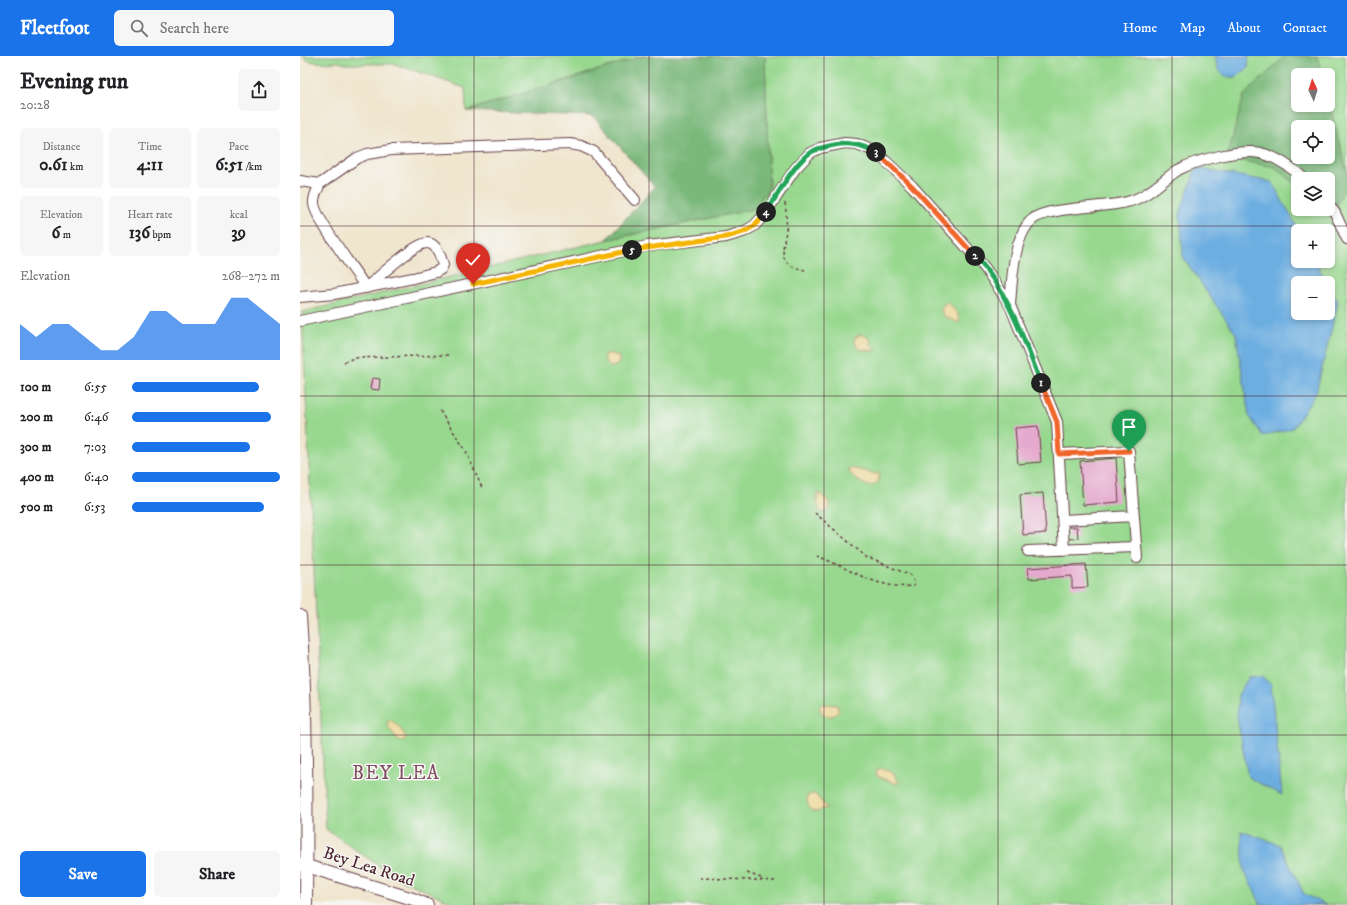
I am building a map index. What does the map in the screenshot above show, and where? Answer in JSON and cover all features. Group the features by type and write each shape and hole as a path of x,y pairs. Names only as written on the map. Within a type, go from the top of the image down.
{"main road":[{"path":"300,616 304,789 303,865 306,905"},
{"name":"Bey Lea Road","path":"303,865 413,899 427,905"}],"lane":[{"path":"300,321 647,246 726,237 743,232 754,226 765,214 795,169 810,153 820,148 845,143 858,144 876,152 912,186 985,268 1010,305 1057,422 1064,550"},
{"path":"366,288 322,222 314,205 315,194 320,184 357,158 367,154 391,150 570,144 581,146 594,152 635,200"},
{"path":"1010,305 1012,276 1020,238 1033,218 1049,212 1118,205 1136,200 1179,170 1199,162 1238,153 1261,153 1296,172"},
{"path":"300,181 320,184"},
{"path":"1335,213 1347,239"},
{"path":"300,297 334,294 366,288 436,272 441,269 443,264 441,256 435,247 430,243 423,243 410,251 366,288"},
{"path":"994,280 1012,276"},
{"path":"1059,454 1129,451 1137,558"},
{"path":"1063,520 1134,516"},
{"path":"1028,551 1136,547"}],"path":[{"path":"782,187 786,230 782,255 786,262 791,266 805,270"},
{"path":"344,362 354,358 449,355"},
{"path":"440,411 466,451 482,488"},
{"path":"815,513 866,557 910,575 915,583 914,586 903,587 886,585 857,576 817,556"},
{"path":"747,873 767,881"},
{"path":"700,878 776,881"}],"green space":[{"path":"302,56 644,56 466,111 465,88 395,64 345,64 340,62 314,62 305,59"},
{"path":"644,56 765,56 769,188 753,209 606,240 655,187 593,116 466,111"},
{"path":"765,56 1345,56 1347,80 1347,905 458,905 395,877 326,829 302,312 606,240 753,209 769,188"},
{"path":"1285,56 1317,56 1320,68 1291,68 1291,112 1332,112 1334,120 1291,120 1291,164 1335,164 1335,125 1347,172 1347,184 1335,208 1335,172 1291,172 1291,180 1275,167 1227,158 1244,95"}],"sand":[{"path":"948,303 957,313 960,321 959,323 945,317 941,310 944,304"},
{"path":"861,334 869,338 872,346 876,348 875,351 859,349 854,342 855,338"},
{"path":"610,353 619,357 619,362 616,366 610,367 605,362 604,355"},
{"path":"851,468 876,474 880,473 879,481 875,485 870,486 861,483 848,469"},
{"path":"819,493 827,500 830,506 830,509 823,513 817,505 817,494"},
{"path":"821,704 837,705 839,711 833,716 825,715 820,709 819,706"},
{"path":"389,720 394,722 399,727 406,737 405,740 398,741 387,725"},
{"path":"881,768 895,774 896,779 899,781 897,784 878,777 876,771"},
{"path":"815,794 827,808 818,812 812,811 808,804 807,796"}],"water":[{"path":"1215,56 1249,56 1248,68 1236,77 1225,77 1218,69"},
{"path":"1196,168 1272,182 1295,224 1291,224 1291,268 1319,268 1323,276 1291,276 1291,320 1334,320 1316,393 1293,428 1263,436 1249,416 1236,334 1183,257 1180,213"},
{"path":"1335,297 1338,302 1335,314"},
{"path":"1263,676 1271,685 1282,795 1248,777 1237,717 1238,695 1249,677"},
{"path":"1241,831 1280,845 1304,894 1326,905 1261,905 1244,870"}],"building":[{"path":"372,378 380,379 379,390 370,389"},
{"path":"1038,426 1041,462 1018,464 1015,428"},
{"path":"1116,458 1119,502 1083,505 1080,461"},
{"path":"1043,493 1046,533 1023,535 1020,495"},
{"path":"1067,527 1077,527 1078,538 1068,539"},
{"path":"1086,564 1088,587 1072,588 1072,576 1029,579 1028,568"}],"district":[{"name":"BEY LEA","path":"396,773"}],"route":[{"path":"473,284 647,246 726,237 743,232 754,226 765,214 795,169 810,153 820,148 845,143 858,144 876,152 912,186 985,268 1010,305 1057,422 1059,454 1129,451"}]}
